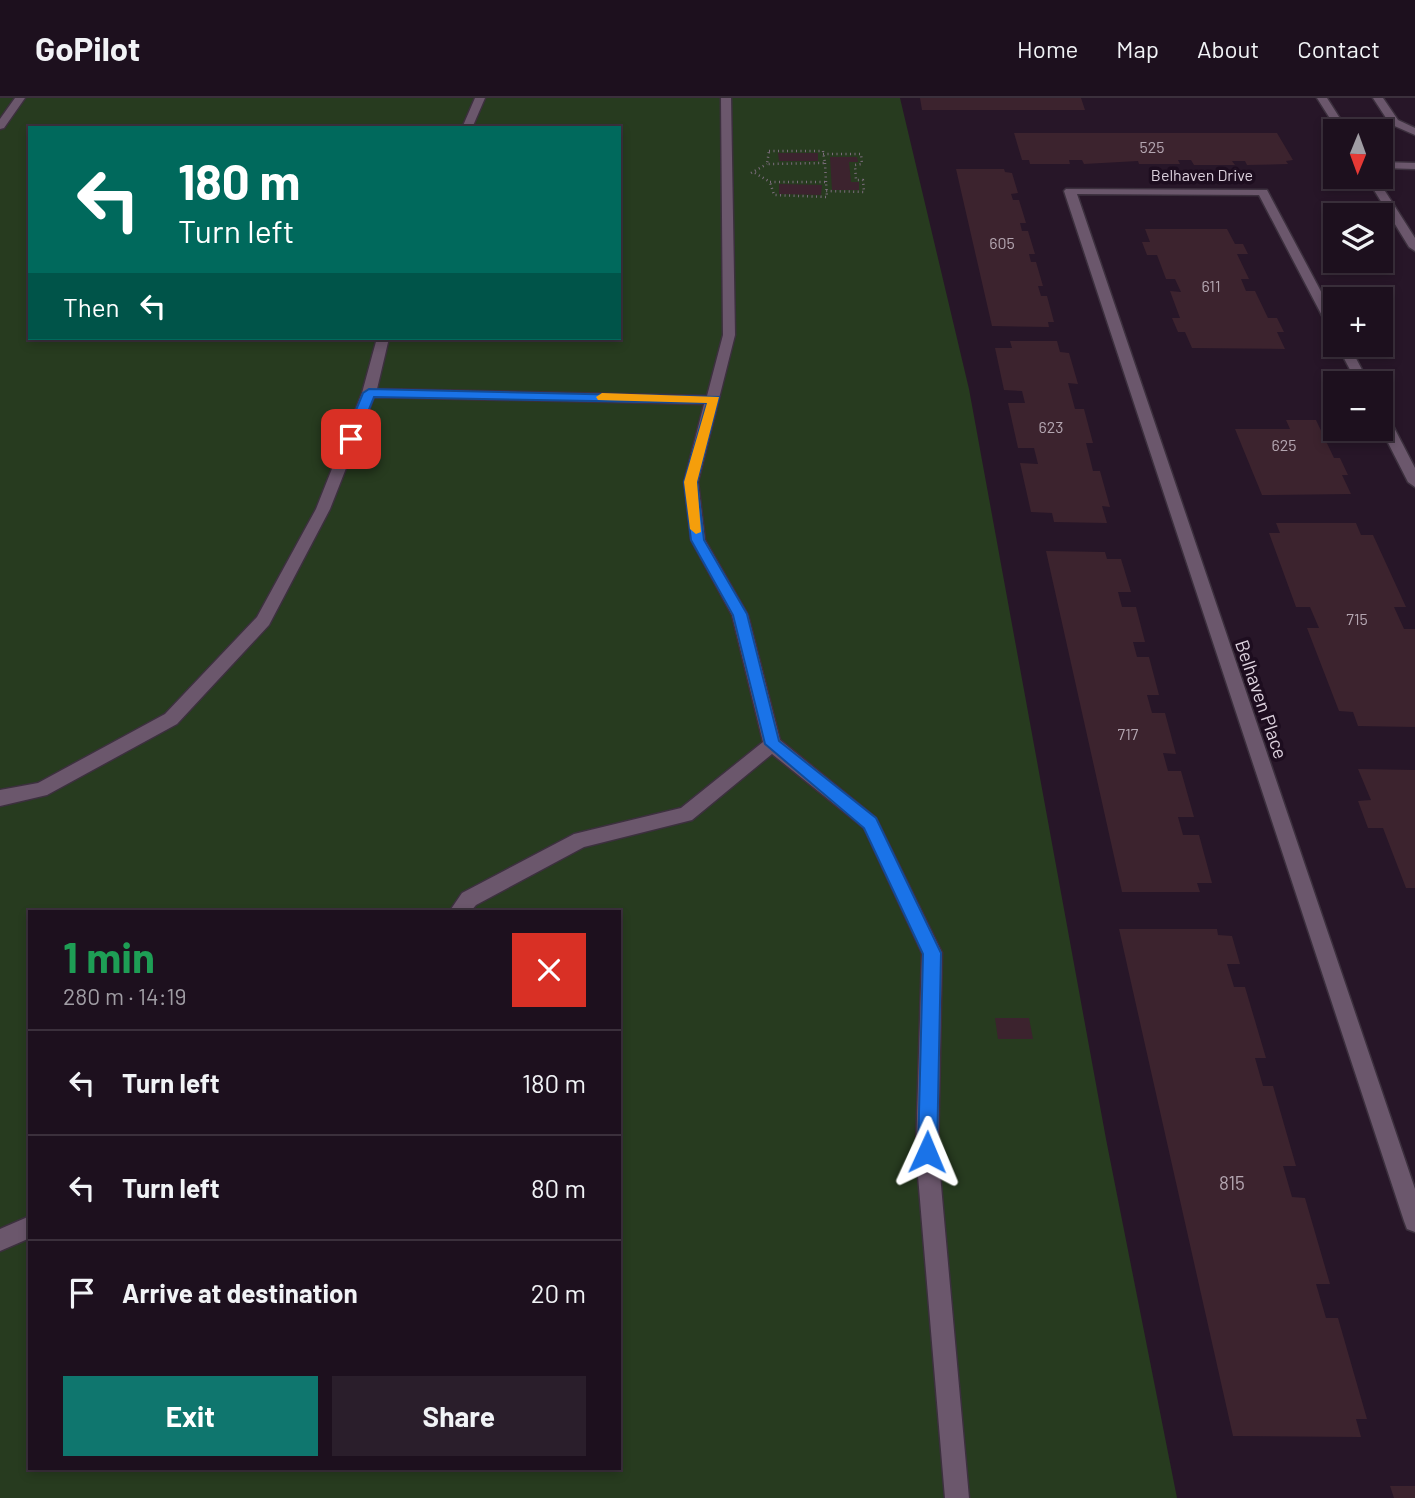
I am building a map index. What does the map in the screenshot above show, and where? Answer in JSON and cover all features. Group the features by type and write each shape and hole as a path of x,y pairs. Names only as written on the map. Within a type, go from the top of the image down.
{"street":[{"path":"0,127 20,98"},
{"path":"468,126 480,98"},
{"path":"726,98 729,335 691,482 698,540 740,614 772,744 870,823 932,953 927,1152 957,1498"},
{"path":"1322,98 1335,119"},
{"path":"1378,98 1394,122 1415,132"},
{"path":"1393,166 1415,166"},
{"path":"1379,189 1415,247"},
{"name":"Belhaven Drive","path":"1070,191 1263,192 1323,306"},
{"name":"Belhaven Place","path":"1070,191 1415,1221"},
{"path":"0,798 40,790 171,719 263,621 323,509 369,393 382,340"},
{"path":"369,393 714,400"},
{"path":"1393,436 1410,464 1415,482"},
{"path":"460,910 468,899 580,840 686,815 772,744"},
{"path":"0,1240 28,1228"}],"path":[{"path":"729,173 755,173 772,183 774,195 827,197 823,151 769,151 767,164"},
{"path":"823,154 862,154 862,164 855,165 856,180 863,180 864,192 827,191"},
{"path":"755,173 767,164 825,163"},
{"path":"768,181 826,182"}],"green space":[{"path":"0,98 900,98 969,389 1106,1139 1177,1498 0,1498"}],"building":[{"path":"920,98 1081,98 1085,110 922,110"},
{"path":"1014,133 1277,133 1293,160 1286,161 1288,164 1247,165 1245,161 1232,161 1235,165 1194,165 1191,160 1178,160 1180,164 1139,164 1138,161 1084,164 1082,160 1069,160 1070,164 1030,164 1029,160 1022,160"},
{"path":"778,153 818,153 818,161 779,161"},
{"path":"830,157 857,157 858,162 849,162 851,182 859,182 859,190 832,190"},
{"path":"956,169 1004,169 1005,172 1012,173 1018,193 1011,194 1013,200 1019,200 1026,223 1020,223 1022,231 1028,231 1035,254 1029,254 1031,262 1036,262 1043,286 1038,286 1041,296 1047,296 1054,322 1048,322 1049,327 992,326"},
{"path":"779,184 822,185 821,195 779,194"},
{"path":"1145,229 1227,229 1235,244 1243,244 1248,254 1237,254 1249,279 1241,279 1246,291 1255,291 1268,318 1277,318 1284,332 1277,332 1285,349 1192,348 1185,332 1178,332 1172,318 1180,318 1170,291 1181,292 1175,279 1166,279 1157,255 1147,255 1142,242 1150,242"},
{"path":"1010,341 1057,341 1060,352 1069,353 1078,384 1068,383 1075,409 1084,409 1093,443 1086,443 1093,471 1100,471 1110,507 1102,506 1107,523 1054,522 1052,513 1031,512 1020,463 1038,464 1034,448 1018,448 1008,403 1025,403 1022,391 1004,390 995,348 1012,348"},
{"path":"1286,420 1316,420 1323,441 1326,441 1334,458 1340,458 1348,475 1342,475 1351,494 1262,495 1235,429 1290,429"},
{"path":"1276,523 1356,523 1361,535 1373,535 1406,607 1394,607 1404,629 1415,629 1415,727 1358,726 1353,712 1339,711 1307,628 1319,628 1310,607 1296,607 1269,533 1280,533"},
{"path":"1046,551 1105,552 1107,559 1121,559 1131,592 1118,592 1122,607 1136,607 1145,642 1133,642 1137,657 1149,657 1159,695 1147,695 1152,713 1165,713 1176,754 1163,753 1168,771 1181,771 1194,817 1178,817 1183,835 1199,835 1212,883 1197,883 1200,892 1122,892"},
{"path":"1358,769 1415,770 1415,888 1406,888 1383,828 1368,828 1358,801 1371,800"},
{"path":"1119,929 1217,929 1218,935 1232,936 1240,964 1227,964 1234,987 1245,987 1266,1058 1255,1058 1263,1086 1273,1086 1296,1166 1283,1166 1292,1197 1305,1198 1330,1284 1316,1284 1326,1318 1338,1318 1367,1419 1356,1419 1361,1437 1233,1436"},
{"path":"995,1018 1029,1018 1033,1039 998,1039"},
{"path":"1390,1486 1415,1486 1415,1498 1394,1498"}],"slow traffic":[{"path":"602,397 714,400 691,482 696,529"}],"route":[{"path":"351,439 369,393 714,400 691,482 698,540 740,614 772,744 870,823 932,953 927,1152"}]}
